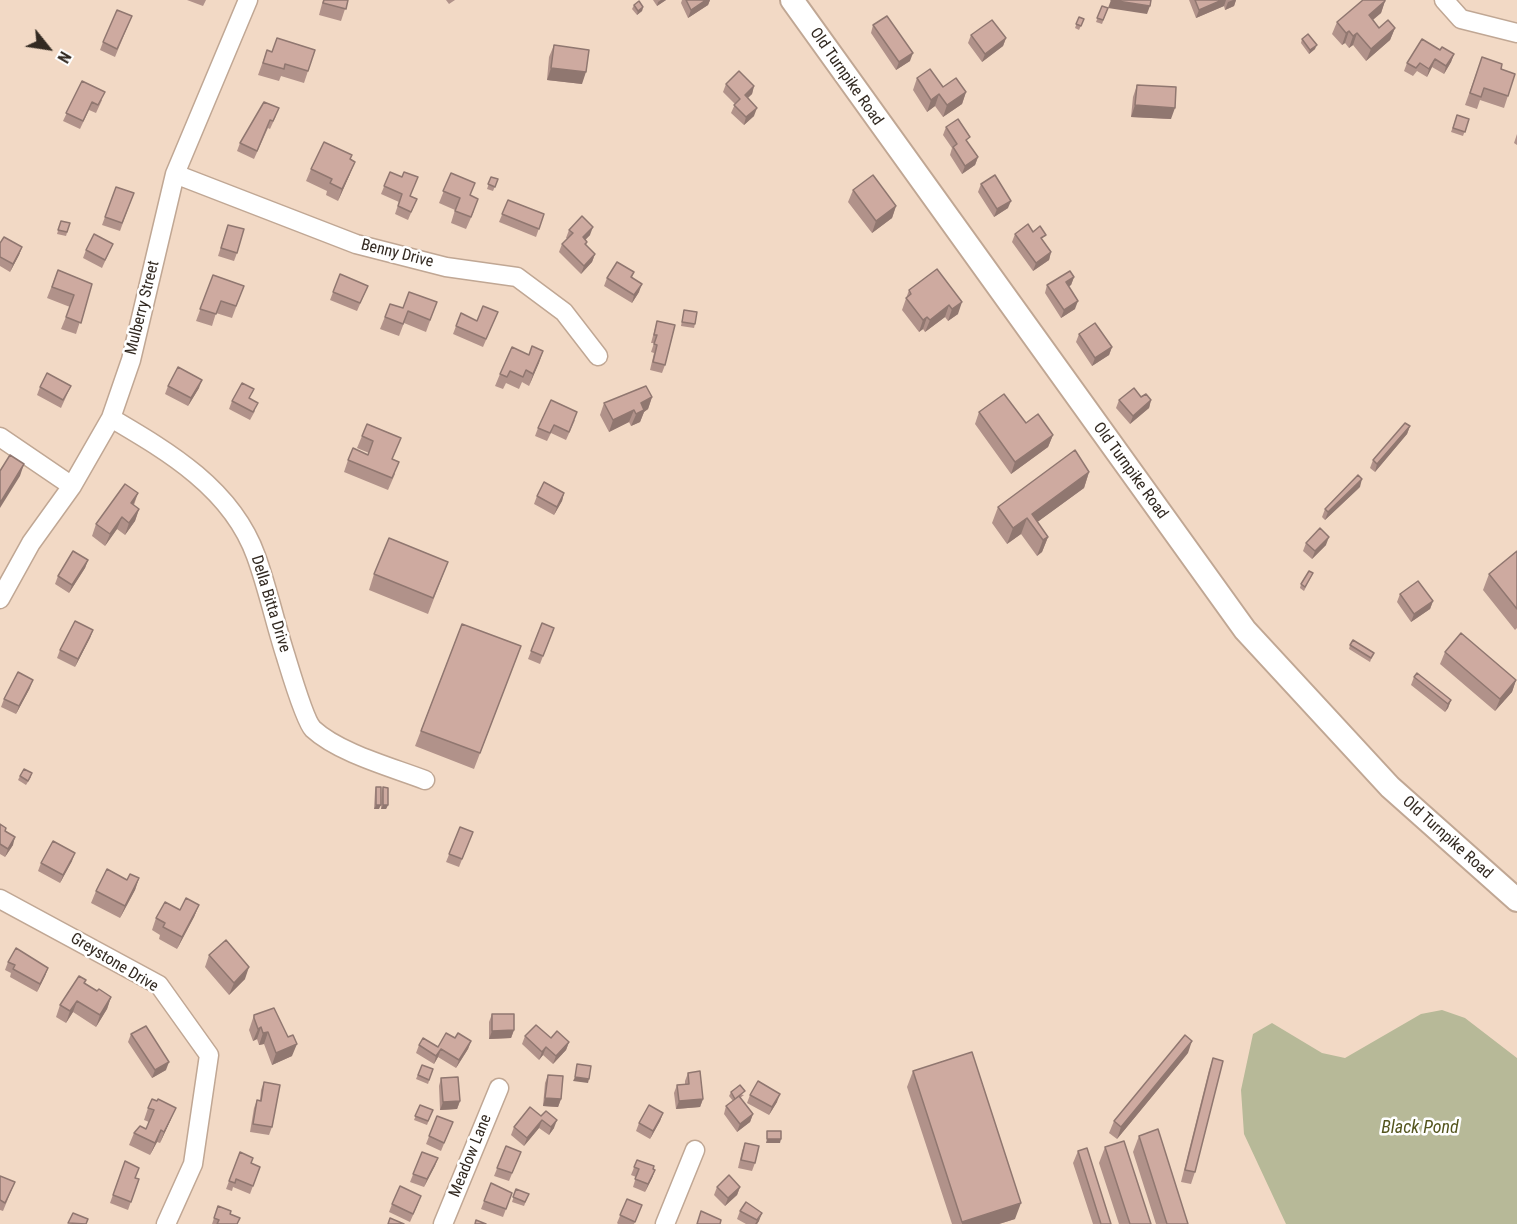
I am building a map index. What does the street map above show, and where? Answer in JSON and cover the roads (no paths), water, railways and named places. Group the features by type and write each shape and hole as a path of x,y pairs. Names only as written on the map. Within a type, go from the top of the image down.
{"main road":[{"name":"Old Turnpike Road","path":"792,0 1245,630 1390,787 1517,900"}],"street":[{"name":"Mulberry Street","path":"0,599 31,543 72,486 111,418 131,360 175,174 248,0"},
{"path":"1444,0 1461,19 1517,33"},
{"name":"Benny Drive","path":"175,174 356,244 446,267 517,277 564,312 598,356"},
{"name":"Della Bitta Drive","path":"111,418 181,461 215,490 241,527 255,555 281,642 311,727 332,742 425,780"},
{"path":"0,437 72,486"},
{"name":"Greystone Drive","path":"0,899 159,985 209,1054 193,1164 166,1224"},
{"name":"Meadow Lane","path":"443,1224 499,1088"},
{"path":"665,1224 695,1150"}],"water":[{"name":"Black Pond","path":"1442,1010 1465,1018 1517,1058 1517,1224 1286,1224 1244,1134 1241,1090 1253,1034 1272,1023 1322,1053 1345,1058 1421,1014"}]}
